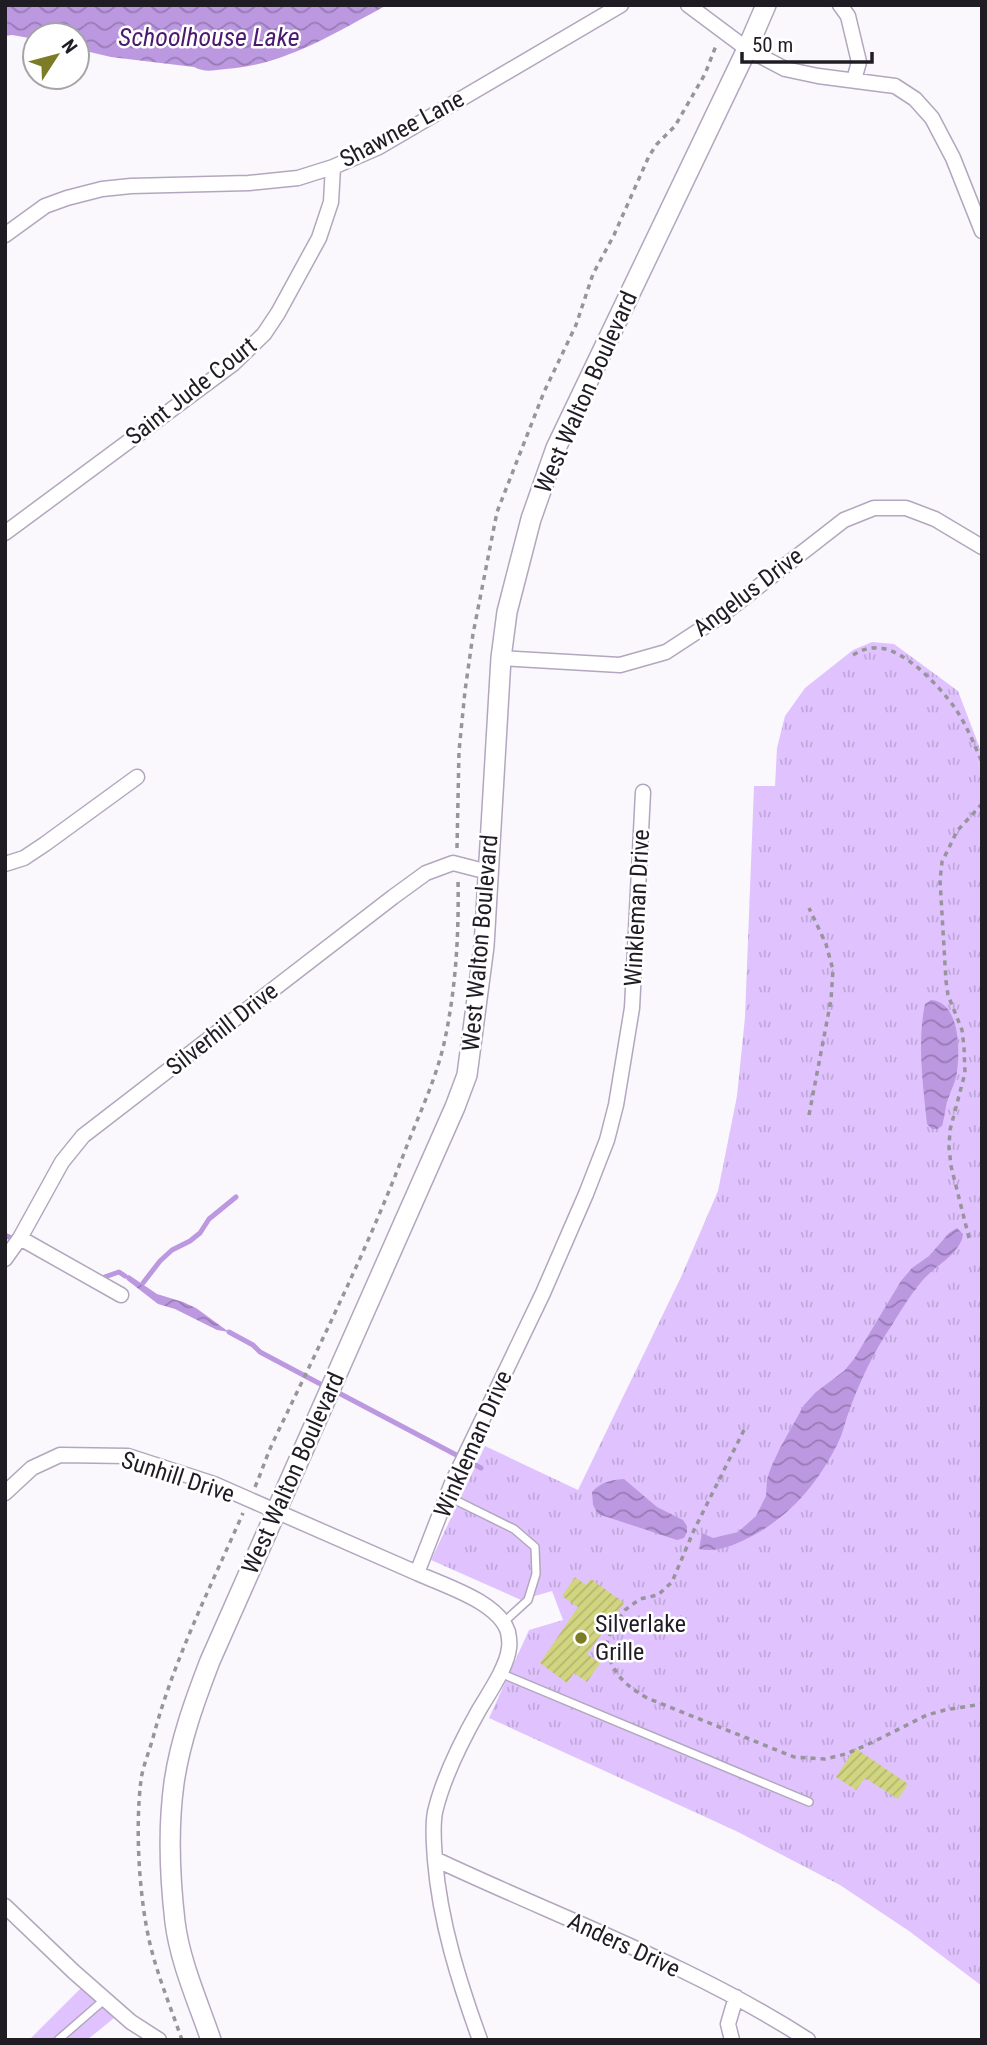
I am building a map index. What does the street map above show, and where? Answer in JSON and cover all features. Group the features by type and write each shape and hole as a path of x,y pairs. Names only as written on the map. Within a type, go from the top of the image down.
{"main road":[{"name":"West Walton Boulevard","path":"208,2039 175,1923 171,1849 174,1783 192,1708 210,1661 467,1075 484,946 501,658 508,612 531,519 556,448 766,5"}],"street":[{"name":"Shawnee Lane","path":"5,235 45,206 102,189 248,183 298,178 333,167 379,147 621,5"},
{"path":"688,5 747,49 785,69 895,86 915,99 932,118 953,158 982,231"},
{"path":"840,5 848,16 859,62 854,80"},
{"name":"Saint Jude Court","path":"5,533 233,364 264,334 319,239 331,202 333,167"},
{"name":"Angelus Drive","path":"501,658 620,664 666,652 718,618 844,520 874,508 906,508 935,519 982,547"},
{"path":"5,864 24,858 137,777"},
{"name":"Winkleman Drive","path":"417,1573 447,1496 543,1293 607,1140 617,1105 632,1008 643,792"},
{"path":"457,864 488,872"},
{"name":"Silverhill Drive","path":"5,1259 20,1238 62,1162 83,1136 426,873 457,864"},
{"path":"20,1238 121,1295"},
{"name":"Sunhill Drive","path":"5,1493 32,1468 60,1455 128,1456 214,1485 417,1573"},
{"path":"417,1573 487,1605 504,1622 509,1635 509,1650 500,1673 443,1784 434,1821 440,1900 450,1948 480,2040"},
{"name":"Anders Drive","path":"435,1859 606,1935 736,1997 764,2011 808,2040"},
{"path":"5,1906 131,2022 159,2040"},
{"path":"732,2040 728,2024 736,1997"}],"lane":[{"path":"447,1496 513,1529 535,1547 536,1574 528,1600 504,1622"},
{"path":"500,1673 809,1802"},
{"path":"58,2040 105,1999"}],"path":[{"path":"182,2040 157,1967 144,1905 139,1827 141,1780 167,1689 184,1646 274,1440 365,1250 432,1086 445,1039 453,988 457,932 457,793 465,691 473,634 497,512 544,392 576,325 593,274 614,235 649,156 675,126 705,74 715,45 724,33"},
{"path":"853,655 875,647 888,649 915,666 956,709 982,762"},
{"path":"969,1238 950,1157 950,1130 962,1089 965,1060 962,1030 948,995 946,981 940,880 942,862 949,845 965,821 982,804"},
{"path":"808,1115 829,1013 833,970 809,908"},
{"path":"744,1430 694,1530 673,1582 658,1594 640,1599 625,1610 612,1628 605,1649 613,1668 626,1685 647,1698 794,1757 825,1759 846,1754 927,1715 982,1704"}],"green space":[{"path":"872,642 894,644 958,691 982,754 982,1986 909,1931 840,1885 736,1831 489,1718 529,1630 563,1620 552,1591 521,1600 431,1560 485,1446 578,1490 681,1277 718,1191 737,1096 745,1017 754,786 775,786 777,748 785,716 805,688 853,650"},
{"path":"82,1987 114,2018 87,2040 29,2040"}],"water":[{"name":"Schoolhouse Lake","path":"5,5 387,5 289,54 248,66 210,71 91,52 91,21 21,21 21,37 5,36"},
{"path":"931,1000 948,1009 958,1040 956,1079 942,1126 937,1129 932,1129 927,1124 922,1064 923,1018 925,1004"},
{"path":"957,1228 963,1234 957,1248 922,1281 873,1356 841,1436 816,1480 782,1516 754,1535 720,1549 699,1549 702,1533 713,1538 738,1532 756,1516 766,1496 767,1479 772,1465 804,1405 816,1392 844,1371 901,1281"},
{"path":"129,1275 157,1294 196,1308 229,1332 217,1330 175,1309 158,1304 127,1280 125,1276"},
{"path":"624,1479 657,1507 683,1520 687,1526 684,1538 677,1540 598,1514 593,1505 592,1492 606,1482"}],"building":[{"path":"575,1577 586,1585 591,1579 624,1603 587,1654 600,1663 587,1682 574,1673 567,1683 540,1663 578,1607 562,1596"},
{"path":"855,1748 908,1784 898,1799 865,1778 856,1790 836,1777"}],"waterway":[{"path":"143,1283 160,1261 172,1250 200,1233 209,1219 236,1197"},
{"path":"5,1235 17,1241"},
{"path":"99,1279 119,1272 125,1276"},
{"path":"229,1332 260,1352 326,1387"},
{"path":"335,1391 481,1468"}],"place":[{"name":"Silverlake Grille","path":"581,1638"}]}
